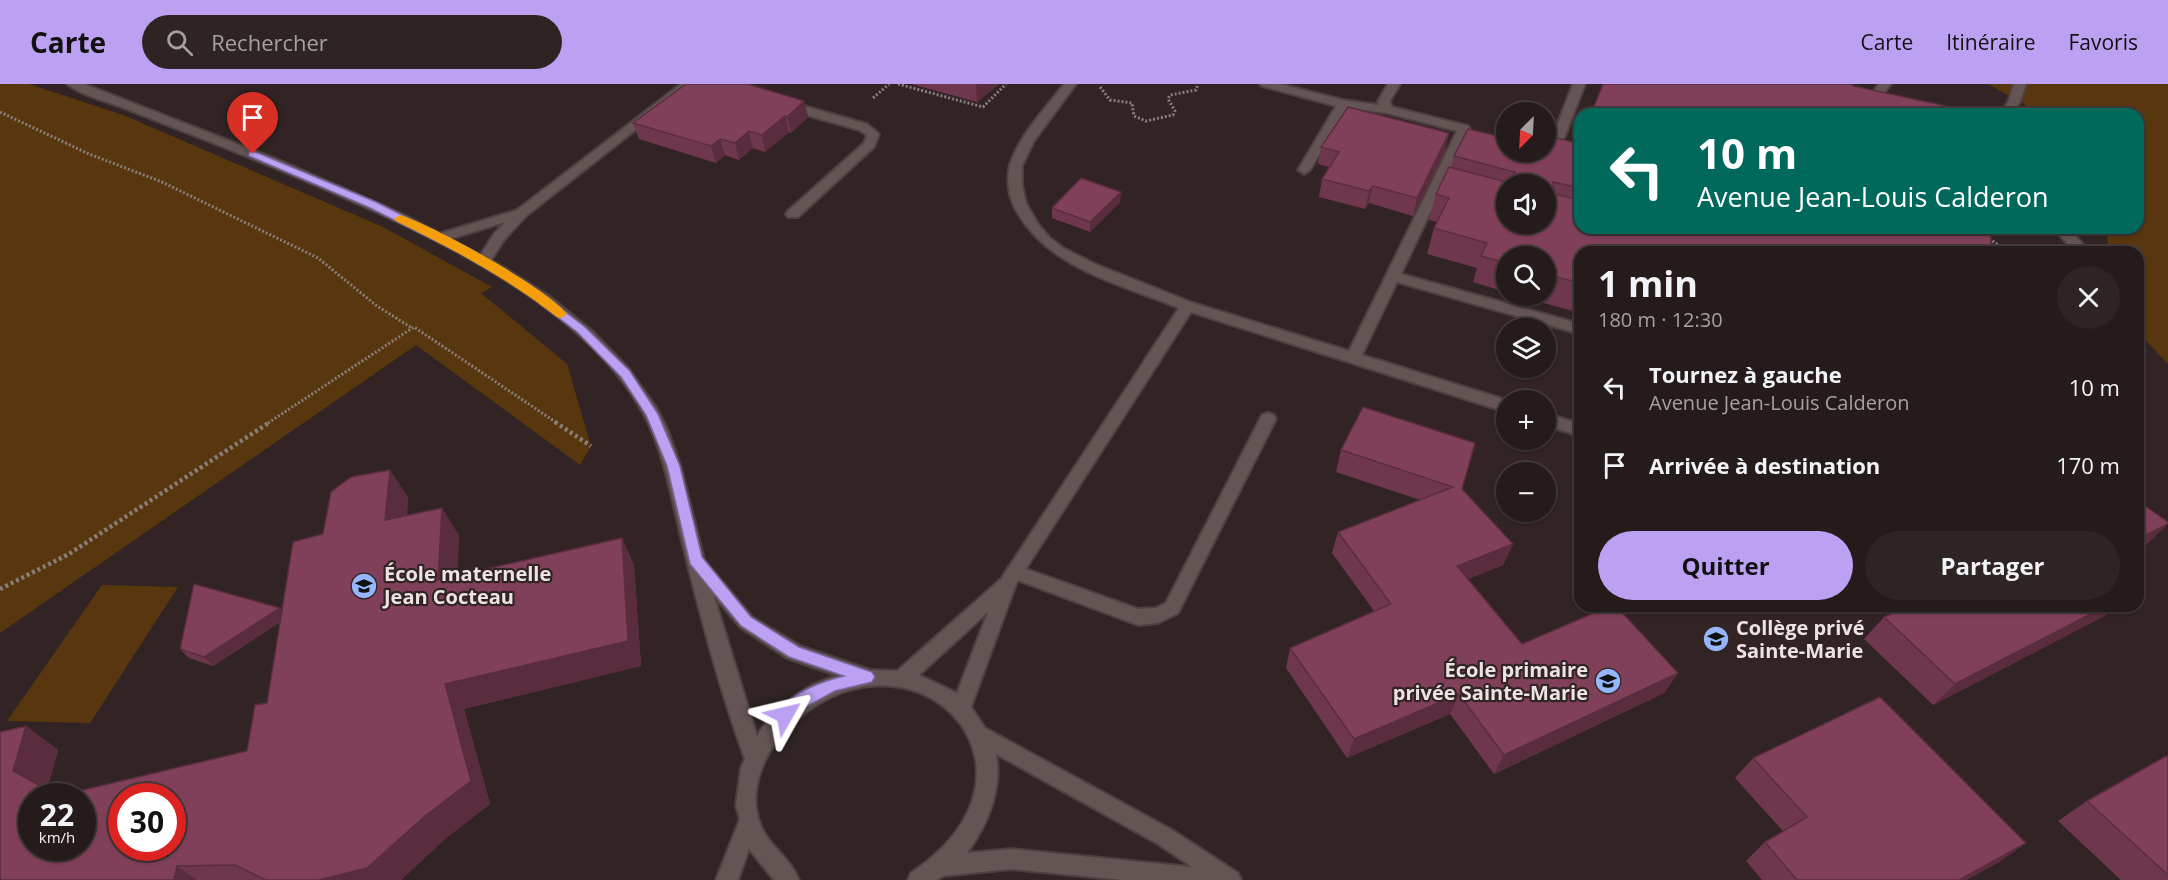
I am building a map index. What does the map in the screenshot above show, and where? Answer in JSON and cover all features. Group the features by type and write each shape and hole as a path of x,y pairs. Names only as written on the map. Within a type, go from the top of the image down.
{"street":[{"path":"73,84 213,137 372,205 483,262 525,287 581,329 626,374 652,414 674,466 695,560 715,634 754,757"},
{"path":"483,262 499,237 521,213 688,84"},
{"path":"1070,84 1018,161 1015,187 1024,213 1043,240 1071,261 1188,306 1496,403"},
{"path":"1266,84 1342,104 1387,109 1469,130 1443,187 1393,276 1353,358"},
{"path":"1387,109 1384,102 1394,84"},
{"path":"1556,140 1580,84"},
{"path":"1851,101 1878,107 1874,98 1885,84"},
{"path":"2010,108 2020,84"},
{"path":"776,102 863,127 873,134 870,144 793,214"},
{"path":"1304,170 1342,104"},
{"path":"440,238 521,213"},
{"path":"2066,234 2077,246"},
{"path":"1393,276 1574,327"},
{"path":"962,708 1011,577 1188,306"},
{"path":"1011,577 1138,617 1158,615 1172,608 1268,419"},
{"path":"1556,422 1574,428"},
{"path":"695,560 746,622 794,652 867,677"},
{"path":"903,678 1011,577"},
{"path":"788,880 762,855 748,824 745,791 754,757 772,727 799,703 831,686 867,677 903,678 935,689 962,708 980,735 988,767 985,801 969,837 941,867 919,880"},
{"path":"980,735 1165,837 1230,880"},
{"path":"727,880 748,824"},
{"path":"941,867 1011,859 1212,880"}],"path":[{"path":"898,84 983,107 1006,84"},
{"path":"1102,84 1101,88 1106,98 1132,104 1134,116 1146,121 1173,114 1175,111 1168,99 1170,95 1196,90 1198,84"},
{"path":"0,112 89,154 162,182 318,258 377,306 412,328 414,327 591,446"},
{"path":"1984,234 1999,246"},
{"path":"0,589 69,554 412,328"}],"shaded area":[{"path":"0,84 29,84 123,115 383,227 492,287 481,293 567,364 591,446 580,465 416,345 0,633"},
{"path":"1988,84 2168,84 2168,364 2144,338 2144,246 2108,246 2107,234 2144,234 2144,108 2030,108"},
{"path":"102,585 178,587 90,723 7,721"}],"building":[{"path":"686,84 748,84 804,101 762,135 749,131 735,143 720,139 711,146 633,123"},
{"path":"1603,84 1853,84 1853,86 1951,107 1951,108 1593,108"},
{"path":"1348,107 1449,133 1417,198 1373,186 1369,191 1322,179 1339,152 1321,147"},
{"path":"1468,129 1496,136 1496,162 1556,162 1556,138 1574,142 1574,187 1556,183 1556,174 1515,174 1515,172 1454,156"},
{"path":"1449,167 1496,179 1496,234 1556,234 1556,194 1574,199 1574,234 1990,234 1991,244 1999,246 1574,246 1574,281 1556,277 1556,246 1496,246 1496,260 1481,256 1487,243 1434,228 1449,198 1436,194"},
{"path":"1081,178 1121,192 1090,222 1052,208"},
{"path":"1363,407 1475,443 1462,489 1513,544 1457,566 1522,644 1596,612 1622,612 1678,673 1504,755 1459,694 1354,739 1290,648 1391,604 1338,532 1453,487 1341,450"},
{"path":"390,470 385,520 442,508 438,580 622,538 628,641 445,684 471,781 425,816 367,868 319,880 266,880 235,865 177,866 174,880 0,880 0,732 26,726 13,771 35,783 18,783 18,861 96,861 96,787 108,784 108,861 186,861 186,783 113,783 247,751 255,705 267,703 293,542 323,534 331,492 351,477"},
{"path":"2144,505 2168,522 2144,536"},
{"path":"194,584 280,608 204,657 180,649"},
{"path":"1894,612 2094,612 1955,684 1884,617"},
{"path":"1880,697 2026,843 1959,880 1797,880 1765,842 1807,817 1753,758"},
{"path":"2168,755 2168,875 2087,801"}],"slow traffic":[{"path":"400,219 466,251 525,287 561,314"}],"place":[{"name":"École maternelle Jean Cocteau","path":"364,586"},
{"name":"Collège privé Sainte-Marie","path":"1716,639"},
{"name":"École primaire privée Sainte-Marie","path":"1608,681"}],"route":[{"path":"253,154 372,205 466,251 525,287 581,329 626,374 652,414 674,466 695,560 746,622 794,652 867,677 831,686 799,703 785,715"}]}
